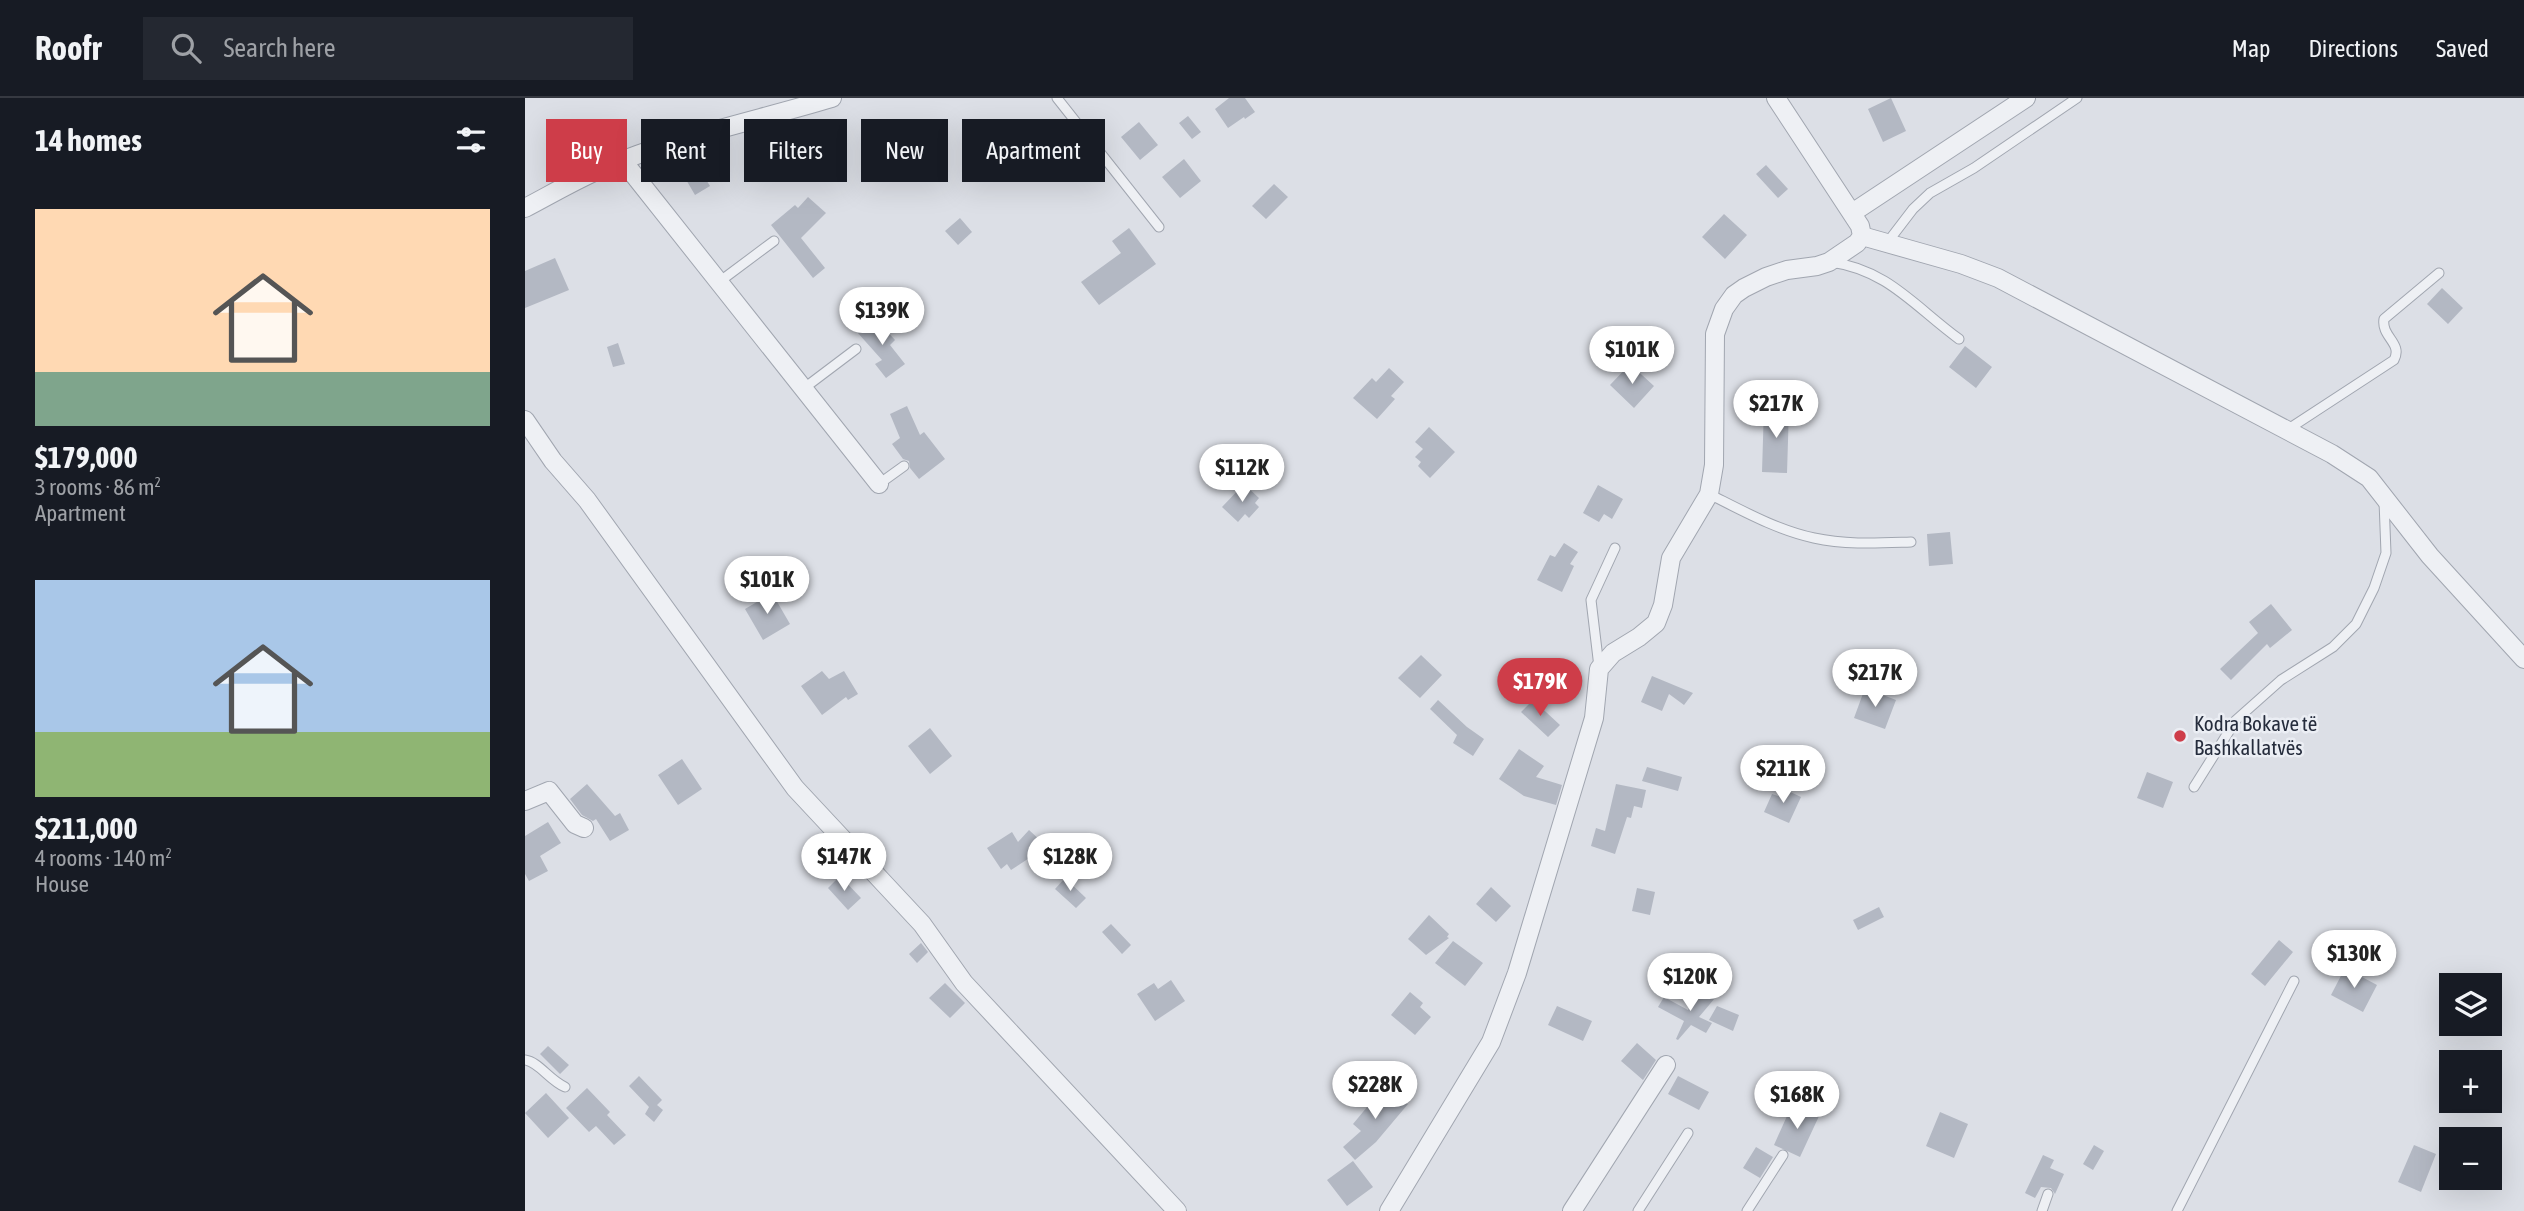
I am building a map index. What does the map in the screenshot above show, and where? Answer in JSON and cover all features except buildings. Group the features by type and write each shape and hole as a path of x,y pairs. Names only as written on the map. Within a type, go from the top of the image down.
{"street":[{"path":"1389,1211 1491,1042 1517,973 1594,718 1599,668 1613,653 1656,623 1663,605 1671,558 1709,495 1714,465 1715,334 1724,309 1734,295 1766,277 1798,267 1829,262 1857,243 1862,236 1860,226 1852,213 1776,98"},
{"path":"1852,213 2026,98"},
{"path":"627,160 736,123 784,113 828,99"},
{"path":"627,166 879,484"},
{"path":"525,208 575,182"},
{"path":"1862,236 1961,264 1998,278 2333,454 2369,478 2430,556 2523,657"},
{"path":"525,420 554,461 587,500 795,788 922,924 964,983 1177,1211"},
{"path":"525,801 549,791 575,824 584,828"},
{"path":"1572,1211 1666,1065"}],"lane":[{"path":"1057,98 1159,227"},
{"path":"1887,243 1913,209 1930,193 1974,168 2077,98"},
{"path":"719,282 774,241"},
{"path":"1829,262 1855,265 1876,275 1959,340"},
{"path":"2285,431 2394,360 2397,356 2396,346 2385,331 2384,319 2439,273"},
{"path":"803,390 856,349"},
{"path":"879,484 904,466"},
{"path":"1709,495 1776,527 1814,538 1855,543 1911,542"},
{"path":"2194,787 2236,720 2281,680 2333,647 2356,624 2374,588 2386,553 2383,495"},
{"path":"1599,668 1591,600 1615,548"},
{"path":"2177,1211 2294,981"},
{"path":"525,1060 538,1065 552,1081 565,1087"},
{"path":"1638,1211 1688,1133"},
{"path":"1747,1211 1783,1155"},
{"path":"2042,1211 2048,1194"}],"place":[{"name":"Kodra Bokave të Bashkallatvës","path":"2180,736"}]}
